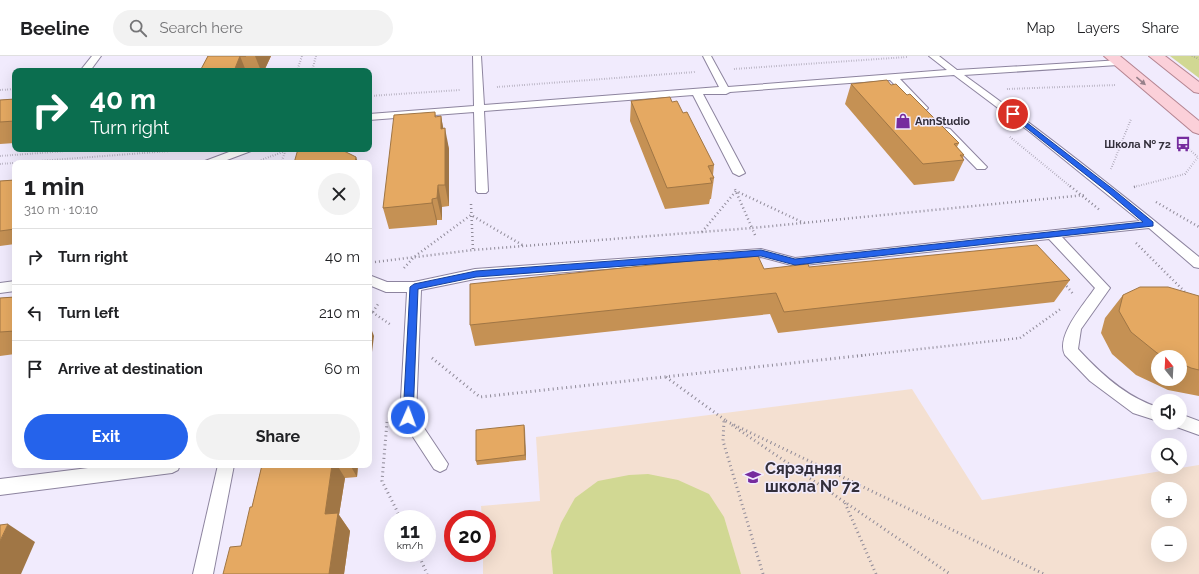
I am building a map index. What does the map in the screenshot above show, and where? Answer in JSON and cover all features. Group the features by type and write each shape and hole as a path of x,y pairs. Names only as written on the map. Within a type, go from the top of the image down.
{"main road":[{"path":"1156,56 1199,89"},
{"path":"1115,59 1199,129"}],"lane":[{"path":"87,68 97,56"},
{"path":"477,56 482,191"},
{"path":"707,56 726,91"},
{"path":"933,56 1034,130 1199,264"},
{"path":"372,117 726,91 1115,59"},
{"path":"893,78 928,113"},
{"path":"697,93 739,173"},
{"path":"938,124 981,167"},
{"path":"217,160 239,152"},
{"path":"372,281 386,288 414,287 476,274 761,253 795,262 1150,224"},
{"path":"1052,235 1103,288 1074,328 1070,351 1095,377 1139,408 1151,412"},
{"path":"0,288 12,286"},
{"path":"414,287 408,417 440,464"},
{"path":"1187,424 1199,428"},
{"path":"0,487 149,468"},
{"path":"203,574 225,468"}],"path":[{"path":"298,68 302,56"},
{"path":"313,68 316,56"},
{"path":"1192,56 1199,57"},
{"path":"732,70 907,57"},
{"path":"372,96 702,72"},
{"path":"1006,89 1118,85"},
{"path":"0,90 12,89"},
{"path":"1116,174 1111,169 1131,120"},
{"path":"1009,136 1103,214"},
{"path":"0,156 53,152"},
{"path":"52,160 157,152"},
{"path":"262,160 285,152"},
{"path":"282,160 285,152"},
{"path":"1137,192 1130,188 1185,174 1198,157"},
{"path":"0,164 12,163"},
{"path":"702,232 736,191 804,223"},
{"path":"372,262 473,250 752,228 1083,196 1089,194"},
{"path":"1151,199 1199,227"},
{"path":"373,312 386,288 414,257 471,215 524,246"},
{"path":"752,228 761,253"},
{"path":"1135,243 1188,296"},
{"path":"1060,278 1074,295 1071,300"},
{"path":"412,342 480,397 1020,338 1068,304"},
{"path":"666,377 724,420 950,574"},
{"path":"724,420 723,441 764,574"},
{"path":"724,420 1044,574"},
{"path":"845,502 876,574"},
{"path":"422,562 427,574"}],"shaded area":[{"name":"Сярэдняя школа № 72","path":"912,389 982,500 1151,473 1151,474 1187,474 1187,467 1199,465 1199,574 483,574 483,562 496,562 496,510 481,510 481,506 540,501 536,437"}],"green space":[{"path":"1170,56 1199,56 1199,78"},
{"path":"648,474 678,480 709,494 724,517 741,574 553,574 551,551 561,523 575,498 598,481 629,475"}],"building":[{"path":"208,56 240,56 235,68 202,68"},
{"path":"887,80 891,85 896,84 907,95 910,94 959,143 954,144 964,155 960,155 964,160 923,164 851,84"},
{"path":"670,97 672,102 677,101 683,113 687,112 714,165 708,166 714,178 710,178 712,183 667,188 631,101"},
{"path":"12,99 12,121 0,122 0,100"},
{"path":"435,112 435,117 441,116 441,129 445,128 445,185 438,185 437,198 432,199 432,203 383,208 394,115"},
{"path":"297,152 346,152 356,157 356,160 295,160"},
{"path":"12,180 12,229 0,231 0,181"},
{"path":"1037,245 1070,280 784,312 776,293 470,325 470,284 717,258 718,260 758,256 764,269 808,264 809,267"},
{"path":"1140,287 1168,287 1199,296 1199,370 1187,366 1187,350 1153,350 1131,332 1119,311 1123,295"},
{"path":"12,297 12,331 0,332 0,298"},
{"path":"524,425 525,455 476,461 476,430"},
{"path":"261,468 332,468 325,514 338,513 329,574 223,574 230,547 241,546 250,507 252,507"},
{"path":"8,524 0,541 0,525"}],"place":[{"name":"AnnStudio","path":"903,121"},
{"name":"Школа № 72","path":"1183,144"},
{"name":"Сярэдняя школа № 72","path":"753,477"}],"route":[{"path":"408,417 414,287 476,274 761,253 795,262 1150,224 1112,191 1013,114"}]}
